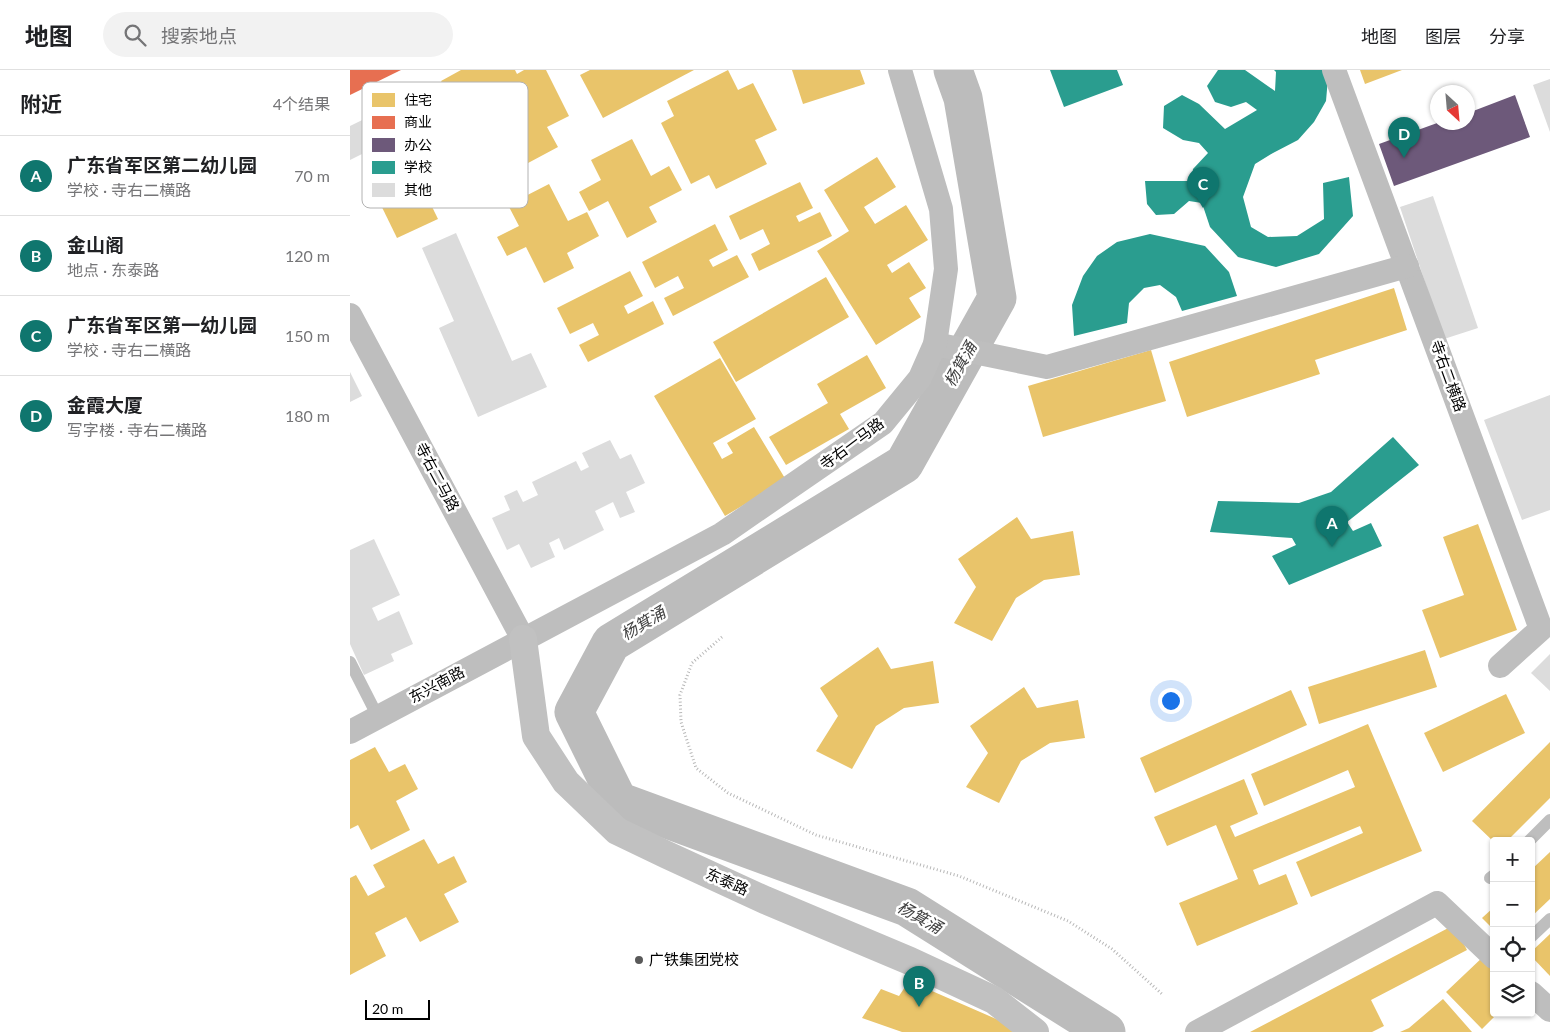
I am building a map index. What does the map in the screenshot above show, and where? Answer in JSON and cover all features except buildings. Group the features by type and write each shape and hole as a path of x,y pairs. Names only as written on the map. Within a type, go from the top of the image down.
{"street":[{"name":"寺右一马路","path":"523,639 722,534 883,423 920,378 935,344 946,269 941,209 900,70"},
{"name":"寺右二横路","path":"1334,70 1541,629 1500,666"},
{"path":"935,344 1047,367 1407,266"},
{"name":"寺右二马路","path":"350,315 523,639"},
{"name":"东兴南路","path":"350,732 523,639"},
{"name":"东泰路","path":"523,639 536,736 566,782 617,831 694,868 910,961 994,1000 1035,1032"},
{"path":"1198,1032 1436,902 1490,953"},
{"path":"1535,996 1550,1010"}],"lane":[{"path":"350,662 378,717"},
{"path":"1532,837 1550,820"},
{"path":"1535,933 1550,919"}],"path":[{"path":"722,637 692,663 680,695 681,722 696,768 728,793 816,835 959,876 1068,922 1112,949 1162,994"}],"waterway":[{"name":"杨箕涌","path":"953,70 963,98 997,298 904,464 611,643 574,712 618,801 907,907 1106,1032"}],"place":[{"name":"金霞大厦","path":"1404,158"},
{"name":"广东省军区第一幼儿园","path":"1203,208"},
{"name":"广东省军区第二幼儿园","path":"1332,547"},
{"name":"广铁集团党校","path":"639,960"},
{"name":"金山阁","path":"919,1007"}]}
